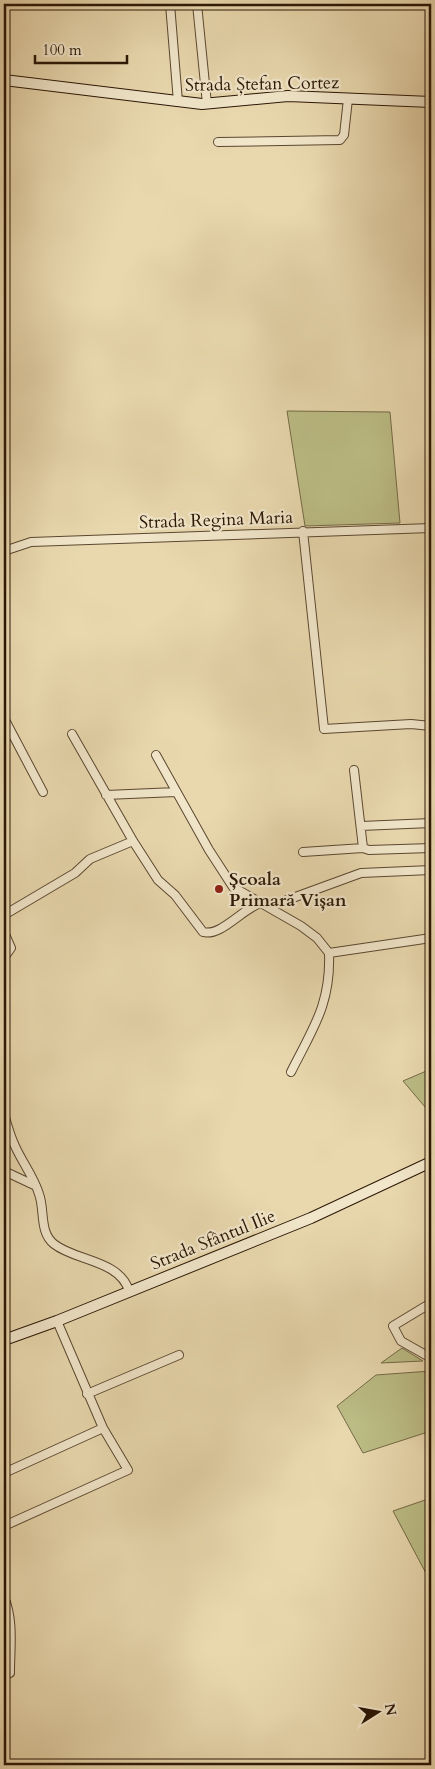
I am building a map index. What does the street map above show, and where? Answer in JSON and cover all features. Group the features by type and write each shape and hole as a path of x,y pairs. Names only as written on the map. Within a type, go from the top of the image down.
{"street":[{"path":"170,4 178,102"},
{"path":"197,4 207,104"},
{"name":"Strada Ștefan Cortez","path":"4,80 207,104 288,96 431,102"},
{"path":"218,142 338,140 344,135 348,99"},
{"name":"Strada Regina Maria","path":"4,551 31,542 431,528"},
{"path":"303,531 324,729 411,724 431,726"},
{"path":"4,718 43,792"},
{"path":"72,734 133,841 158,880 175,895 203,932 220,930 251,906 261,903"},
{"path":"156,755 233,887 301,926 317,938 329,953 328,992 319,1019 291,1072"},
{"path":"354,770 363,848"},
{"path":"106,794 176,792"},
{"path":"360,826 431,823"},
{"path":"4,916 75,873 90,860 133,841"},
{"path":"303,852 363,848 369,850 431,848"},
{"path":"268,907 361,873 431,870"},
{"path":"4,932 11,948 4,958"},
{"path":"329,953 431,938"},
{"path":"4,1114 14,1144 40,1195 44,1231 51,1242 65,1251 92,1260 111,1270 122,1278 129,1291"},
{"name":"Strada Sfântul Ilie","path":"4,1340 311,1218 431,1162"},
{"path":"4,1171 36,1186"},
{"path":"431,1303 393,1326 401,1341 431,1358"},
{"path":"4,1526 128,1470 103,1428 57,1320"},
{"path":"87,1394 179,1355"},
{"path":"4,1473 103,1428"},
{"path":"4,1596 12,1638 10,1672 4,1675"}],"green space":[{"path":"287,411 390,412 400,523 305,526"},
{"path":"431,1069 431,1114 403,1081"},
{"path":"402,1348 423,1361 381,1363"},
{"path":"431,1371 431,1431 363,1453 337,1406 376,1375"},
{"path":"431,1498 431,1578 429,1579 393,1511"}],"place":[{"name":"Școala Primară Vișan","path":"219,889"}]}
